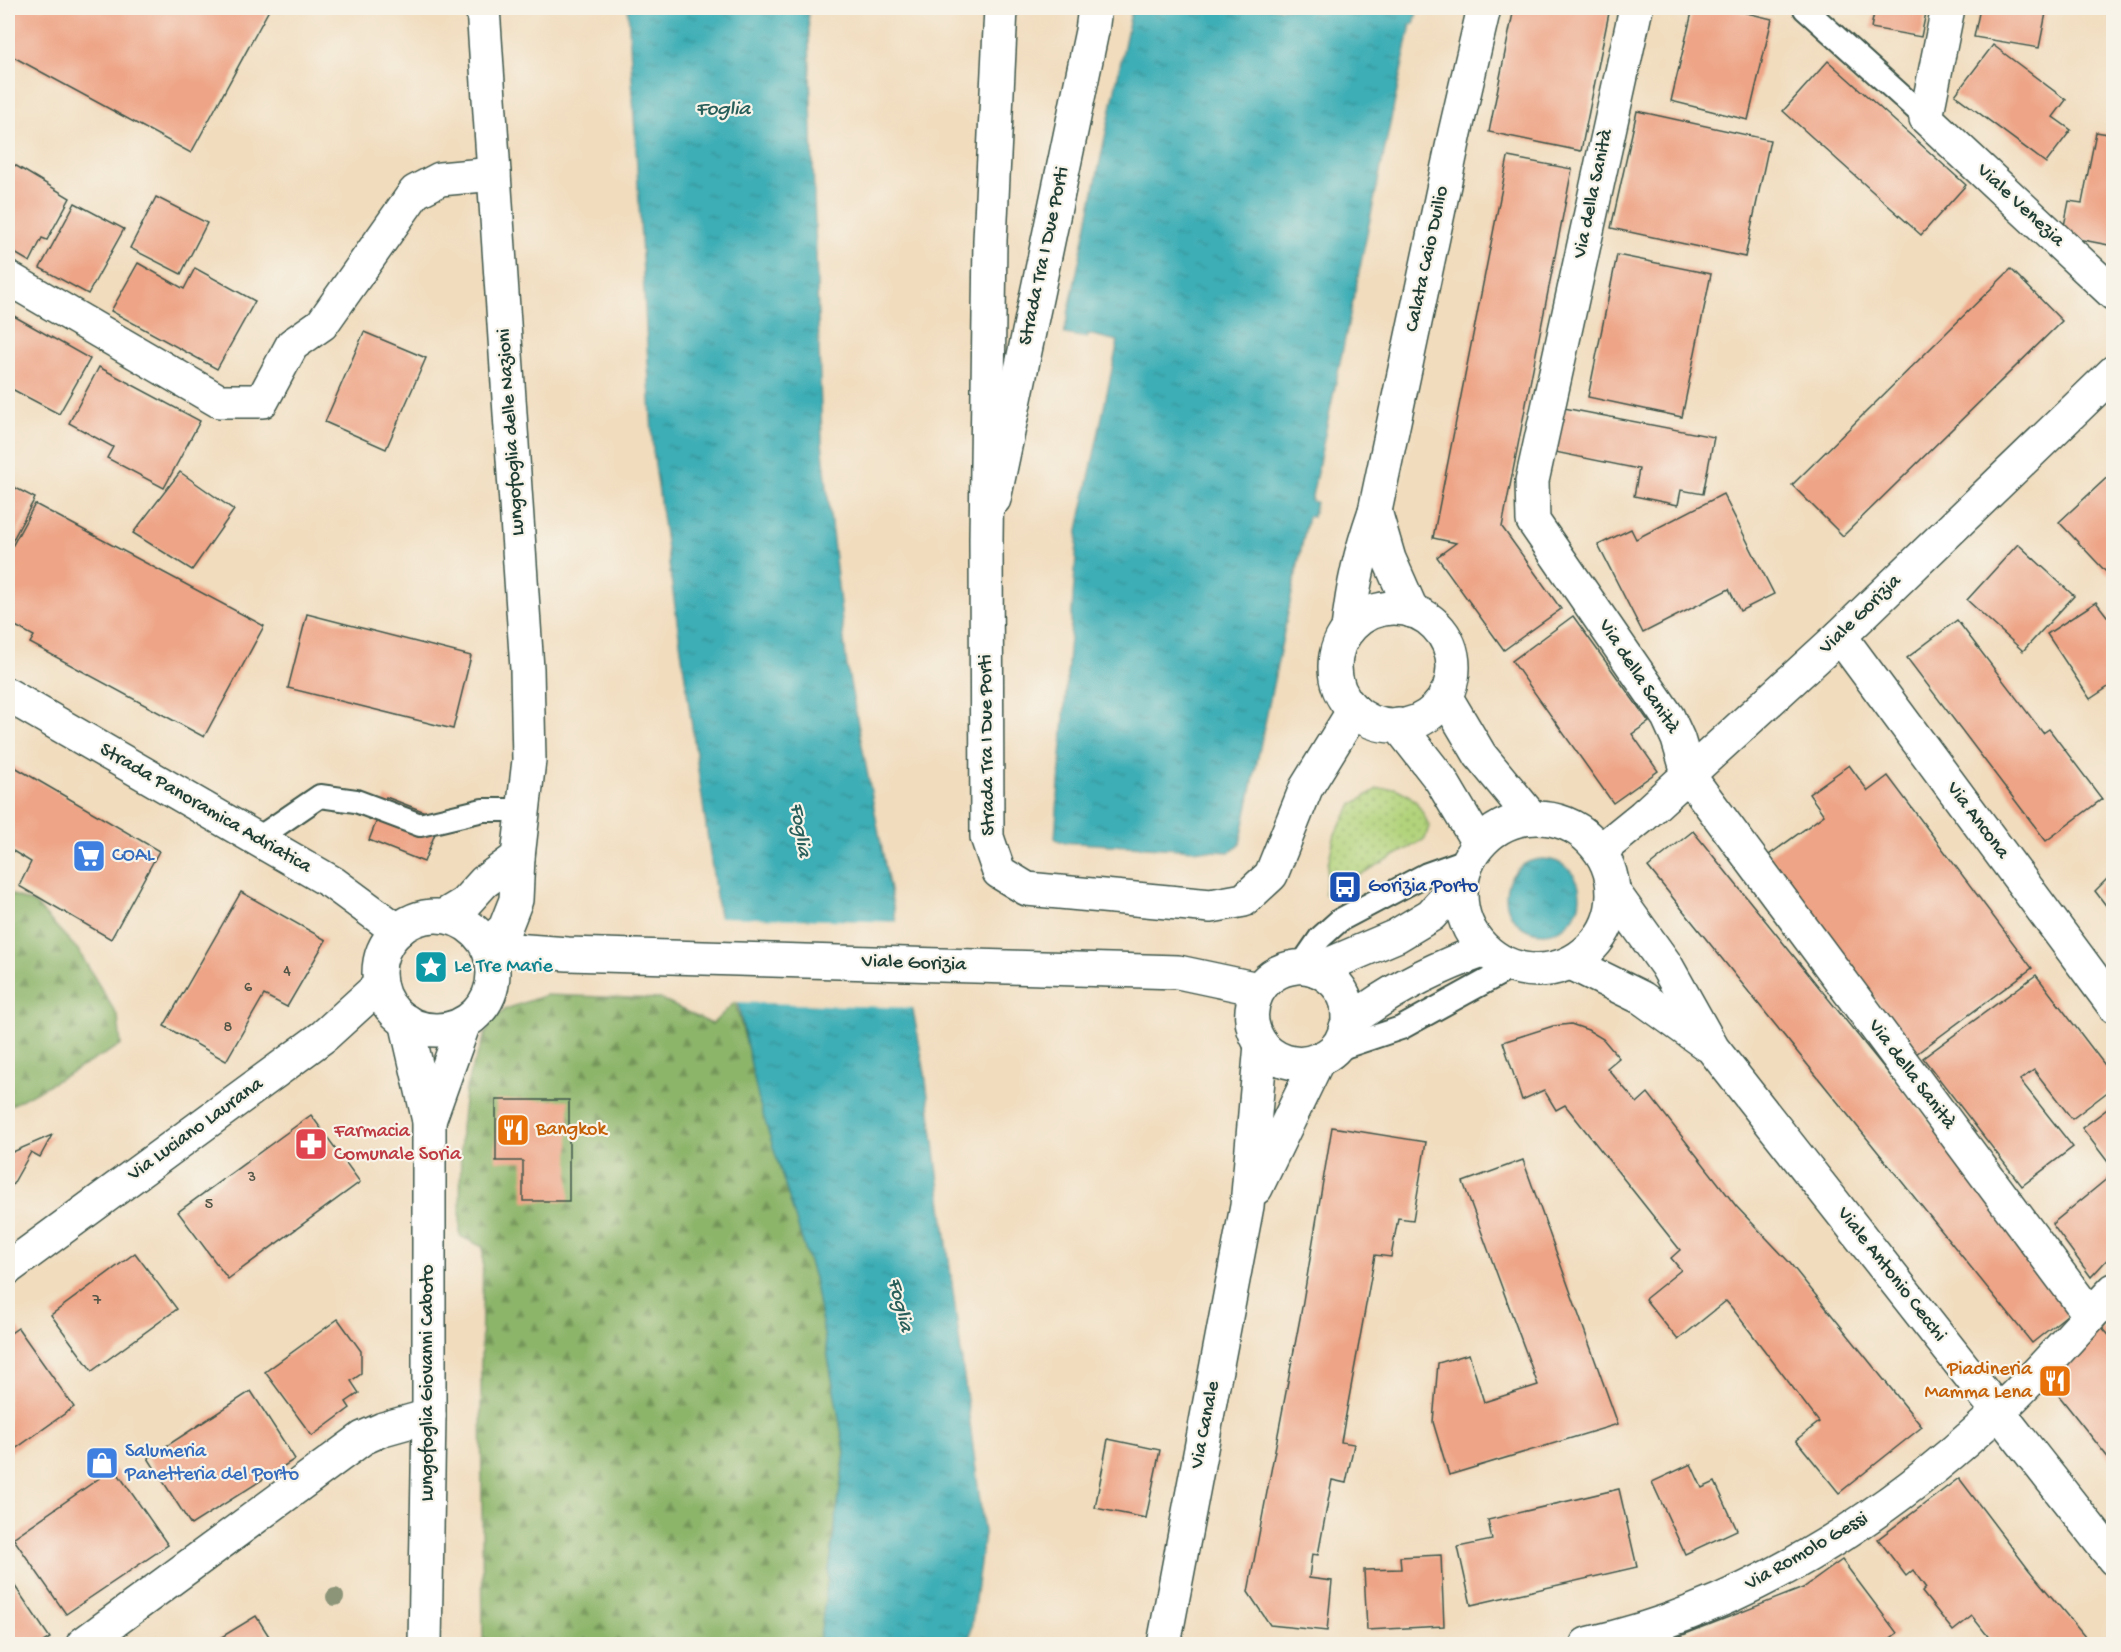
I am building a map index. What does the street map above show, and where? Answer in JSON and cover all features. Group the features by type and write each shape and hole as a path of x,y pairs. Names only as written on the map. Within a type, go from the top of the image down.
{"street":[{"name":"Lungofoglia delle Nazioni","path":"483,8 527,669 529,760 518,857 516,900 505,928 487,947"},
{"name":"Strada Tra I Due Porti","path":"1001,8 990,240 986,539 987,837 999,872 1027,889 1211,906 1244,900 1271,875 1306,788 1354,710"},
{"name":"Strada Tra I Due Porti","path":"986,539 1095,8"},
{"name":"Calata Caio Duilio","path":"1354,710 1346,702 1341,692 1335,671 1337,649 1348,629 1360,552 1375,511 1455,133 1484,8"},
{"name":"Via della Sanità","path":"1636,8 1532,481 1533,521 1668,717 1678,739 1689,776 2090,1315"},
{"path":"1926,118 1948,8"},
{"name":"Viale Venezia","path":"1926,118 2114,294"},
{"path":"8,278 219,401 262,401 291,345 322,324 415,192 440,179 494,174"},
{"name":"Viale Gorizia","path":"1601,850 1689,776 1840,636 2114,372"},
{"name":"Calata Caio Duilio","path":"1375,511 1389,559 1412,611"},
{"path":"1348,629 1366,614 1377,610 1400,608 1412,611 1430,620 1444,636 1449,646 1453,666 1445,696 1425,717 1398,725 1375,722 1354,710"},
{"name":"Via Ancona","path":"1840,636 2114,1006"},
{"name":"Strada Panoramica Adriatica","path":"8,695 333,883 398,931"},
{"path":"1445,696 1480,755 1532,818"},
{"path":"1308,968 1330,977 1341,990 1347,1005 1348,1022 1343,1038 1325,1056 1302,1064 1285,1061 1271,1055 1261,1044 1254,1031 1251,1017 1258,989 1270,977 1284,969 1308,968 1396,936 1431,915 1470,861 1494,831 1512,822 1532,818 1558,820 1582,832 1601,850 1611,871 1614,894 1611,915 1603,935 1589,951 1571,963 1552,970 1532,971 1499,959 1473,936 1464,918 1461,899 1470,861 1441,780 1398,725"},
{"path":"444,916 464,904 484,882 518,857"},
{"name":"Viale Antonio Cecchi","path":"1614,894 1666,965 1713,1048 2114,1559"},
{"path":"427,916 444,916 461,921 476,931 487,947 494,976 491,990 480,1009 464,1023 450,1029 434,1030 406,1021 394,1012 380,985 379,970 388,942 398,931 427,916"},
{"name":"Viale Gorizia","path":"487,947 579,954 1178,972 1258,989"},
{"name":"Viale Gorizia","path":"491,990 531,969 579,954"},
{"path":"1348,1022 1418,977 1499,959"},
{"name":"Viale Antonio Cecchi","path":"1571,963 1642,998 1713,1048"},
{"name":"Via Luciano Laurana","path":"8,1268 324,1036 380,985"},
{"name":"Lungofoglia Giovanni Caboto","path":"406,1021 429,1121 429,1416 425,1644"},
{"name":"Lungofoglia Giovanni Caboto","path":"429,1121 464,1023"},
{"name":"Via Canale","path":"1164,1644 1247,1206 1261,1044"},
{"name":"Via Canale","path":"1247,1206 1325,1056"},
{"name":"Via Romolo Gessi","path":"1587,1644 1620,1637 1713,1604 1801,1560 1883,1508 1999,1412 2114,1290"},
{"path":"83,1644 363,1438 429,1416"}],"lane":[{"path":"1805,9 1926,118"},
{"path":"257,839 320,796 356,801 420,825 483,810 524,810"},
{"path":"1325,1056 1401,1028 1499,959"}],"green space":[{"path":"1395,788 1408,795 1419,807 1429,826 1425,839 1325,894 1328,864 1335,834 1352,805 1377,789"},
{"path":"8,893 35,904 78,950 118,1017 121,1045 8,1107"},
{"path":"546,995 660,999 712,1024 735,1002 783,1178 814,1278 845,1452 821,1644 483,1644 481,1368 483,1247 460,1236 461,1128 470,1073 490,1023 506,1009"}],"water":[{"name":"Foglia","path":"628,8 808,8 822,442 847,667 925,1073 984,1533 969,1644 819,1644 845,1452 814,1278 759,1102 718,910 653,451"},
{"path":"1132,8 1418,8 1414,24 1411,24 1311,501 1316,502 1313,517 1308,516 1240,844 1230,852 1061,842 1055,838 1078,530 1118,341 1088,334 1087,338 1064,334"},
{"path":"1543,859 1564,865 1574,875 1580,896 1574,917 1564,927 1543,933 1522,927 1512,917 1506,896 1512,875 1522,865"}],"pier":[{"path":"716,917 899,922 916,1008 735,1002"}],"building":[{"path":"8,8 270,8 191,153 8,54"},
{"path":"1514,8 1610,8 1581,151 1489,132"},
{"path":"1693,8 1726,8 1772,19 1748,120 1671,101"},
{"path":"1875,8 1927,8 1921,37 1871,28"},
{"path":"1980,8 2047,8 2039,48 1974,37"},
{"path":"1993,45 2066,100 2053,117 2071,130 2046,163 1955,95"},
{"path":"1828,61 1966,185 1921,235 1783,111"},
{"path":"1637,111 1770,140 1745,257 1611,228"},
{"path":"2096,132 2114,135 2114,246 2062,236 2069,201 2082,203"},
{"path":"1508,157 1572,169 1502,527 1561,609 1504,650 1437,557 1456,543 1433,538"},
{"path":"8,161 70,198 47,240 42,238 30,262 8,249"},
{"path":"156,197 207,223 181,274 130,248"},
{"path":"75,203 124,229 88,294 40,268"},
{"path":"1617,255 1711,274 1682,417 1588,397"},
{"path":"138,263 184,289 195,268 255,301 217,369 111,311"},
{"path":"2011,269 2062,321 1843,536 1792,485"},
{"path":"12,315 90,359 59,414 8,387 8,322"},
{"path":"364,332 426,358 386,449 325,422"},
{"path":"99,367 200,421 164,488 107,458 113,447 69,423"},
{"path":"1564,408 1714,437 1703,494 1681,490 1678,505 1634,496 1639,469 1555,452"},
{"path":"2114,471 2114,570 2108,574 2059,522"},
{"path":"180,472 234,510 192,570 133,533"},
{"path":"8,484 35,498 9,547 8,546"},
{"path":"1723,494 1774,594 1740,611 1729,589 1643,633 1598,545 1631,529 1636,539"},
{"path":"35,504 264,626 204,737 30,643 34,636 8,622 8,554"},
{"path":"2018,544 2074,596 2023,651 1967,600"},
{"path":"2096,602 2114,625 2114,683 2090,699 2047,634"},
{"path":"307,614 471,656 453,729 288,688"},
{"path":"1573,616 1649,722 1632,734 1658,771 1613,803 1512,661"},
{"path":"1957,620 2043,733 2049,729 2102,799 2046,841 1907,658"},
{"name":"COAL","path":"8,763 159,851 111,939 19,886 31,862 8,848"},
{"path":"1849,765 1868,791 1888,776 2032,968 1916,1054 1769,855 1824,815 1809,794"},
{"path":"386,797 441,818 424,862 369,840"},
{"path":"1693,831 2077,1307 2032,1343 1648,867"},
{"path":"2114,872 2114,916 2095,891"},
{"path":"241,892 326,940 287,1007 264,995 226,1061 164,1026"},
{"path":"2036,975 2114,1077 2114,1087 2072,1119 2034,1070 2020,1080 2073,1147 2022,1186 1923,1058"},
{"path":"1571,1024 1603,1039 1619,1058 1607,1068 1637,1103 1648,1093 1736,1206 1789,1262 1922,1427 1839,1493 1796,1440 1819,1422 1732,1308 1726,1301 1678,1340 1645,1299 1681,1270 1671,1258 1680,1250 1565,1105 1556,1110 1544,1090 1522,1100 1503,1042 1553,1026"},
{"path":"496,1100 569,1100 569,1201 523,1201 523,1161 496,1161"},
{"path":"2114,1104 2114,1170 2082,1128"},
{"path":"311,1115 360,1182 228,1279 178,1212"},
{"path":"1332,1127 1426,1142 1413,1220 1398,1218 1391,1257 1375,1255 1341,1442 1354,1444 1346,1483 1332,1480 1318,1555 1312,1554 1309,1578 1332,1581 1327,1631 1270,1625 1248,1592 1301,1313"},
{"path":"52,1135 40,1157 31,1152 8,1193 8,1154"},
{"path":"1523,1160 1618,1424 1449,1475 1433,1422 1438,1363 1469,1354 1484,1402 1538,1385 1463,1182"},
{"path":"2114,1173 2114,1252 2091,1277 2052,1224"},
{"path":"135,1253 177,1309 92,1371 51,1315"},
{"path":"338,1319 361,1351 361,1374 351,1381 359,1393 346,1402 350,1408 312,1436 265,1372"},
{"path":"2099,1324 2114,1341 2114,1465 2048,1382"},
{"path":"18,1328 74,1407 8,1454 8,1335"},
{"path":"251,1391 295,1459 191,1525 148,1458"},
{"path":"1108,1439 1160,1450 1146,1518 1095,1508"},
{"path":"1691,1464 1702,1488 1715,1482 1737,1530 1685,1554 1652,1482"},
{"path":"114,1468 168,1545 66,1614 13,1538"},
{"path":"1959,1478 2029,1570 2091,1644 1994,1644 1972,1616 1953,1631 1922,1592 1926,1588 1913,1570 1906,1576 1878,1539"},
{"path":"1619,1489 1637,1567 1471,1605 1458,1547 1492,1540 1488,1520"},
{"path":"1441,1555 1444,1626 1367,1630 1364,1570 1401,1569 1400,1557"},
{"path":"1842,1560 1897,1633 1883,1644 1660,1644 1803,1588"},
{"path":"8,1576 50,1638 40,1644 8,1644"},
{"path":"256,1616 274,1644 210,1644"}],"place":[{"name":"COAL","path":"89,856"},
{"name":"Gorizia Porto","path":"1345,887"},
{"name":"Le Tre Marie","path":"431,967"},
{"name":"Bangkok","path":"513,1130"},
{"name":"Farmacia Comunale Soria","path":"311,1144"},
{"name":"Piadineria Mamma Lena","path":"2055,1381"},
{"name":"Salumeria Panetteria del Porto","path":"102,1463"}]}
